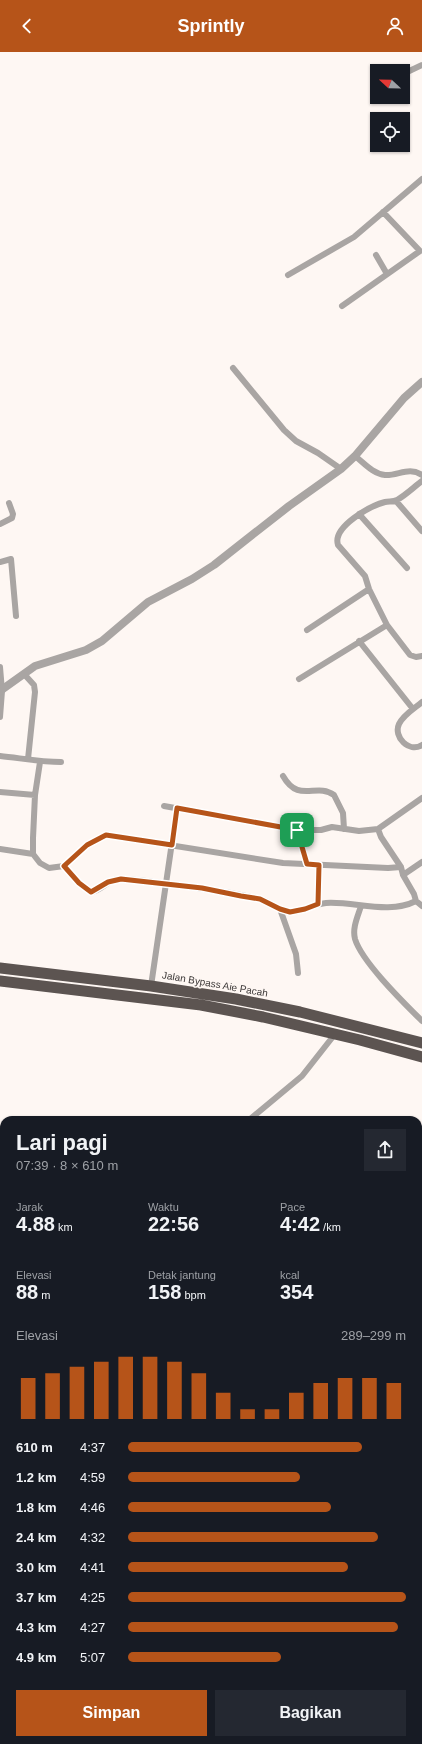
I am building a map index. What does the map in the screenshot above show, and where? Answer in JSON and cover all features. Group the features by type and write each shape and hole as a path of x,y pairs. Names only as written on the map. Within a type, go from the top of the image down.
{"highway":[{"name":"Jalan Bypass Aie Pacah","path":"0,968 151,986 236,999 300,1012 422,1043"},
{"path":"0,981 202,1005 263,1017 335,1034 422,1057"}],"street":[{"path":"410,71 422,65"},
{"path":"288,274 344,244 422,178"},
{"path":"342,306 421,250 383,212"},
{"path":"376,255 387,274"},
{"path":"233,368 284,430 296,441 318,453 341,469"},
{"path":"1,691 35,666 80,652 102,641 143,606 192,580 214,565 356,456 404,398 422,382"},
{"path":"356,456 375,472 385,474 414,470 422,475"},
{"path":"422,481 396,501 386,501 359,514 343,529 337,541 338,545 365,576 369,589 387,625 410,655 416,657 422,656"},
{"path":"396,501 422,531"},
{"path":"0,524 12,518 13,514 10,503"},
{"path":"359,514 406,568"},
{"path":"0,562 12,559 16,616"},
{"path":"307,630 369,589"},
{"path":"299,679 387,625"},
{"path":"359,641 413,709"},
{"path":"0,667 0,717"},
{"path":"24,674 34,685 35,692 28,759"},
{"path":"422,702 401,720 398,729 404,744 417,748 422,745"},
{"path":"0,756 40,762 61,762"},
{"path":"40,762 36,795 33,854 40,863 49,868 64,866 87,845 106,835 278,862 319,865 401,867"},
{"path":"283,776 288,785 295,790 328,792 334,795 343,813 344,829"},
{"path":"0,792 36,795"},
{"path":"164,806 297,830 321,830 332,828 359,830 378,829 422,798"},
{"path":"151,986 155,950 177,808"},
{"path":"378,829 401,867 403,876 414,894 416,901 422,906"},
{"path":"297,830 307,864"},
{"path":"0,849 33,854"},
{"path":"403,876 422,862"},
{"path":"318,904 319,865"},
{"path":"64,866 79,883 91,892 114,880 131,880 202,888 260,899 280,909 290,912 305,909 318,904 329,903 361,906 399,906 416,901"},
{"path":"361,906 354,931 358,946 369,963 422,1021"},
{"path":"280,909 296,954 298,973"},
{"path":"254,1116 302,1076 335,1034"}],"route":[{"path":"177,808 297,830 307,864 319,865 318,904 305,909 290,912 280,909 260,899 202,888 121,879 108,882 94,892 89,892 64,866 87,845 106,835 172,845 177,808"}]}
